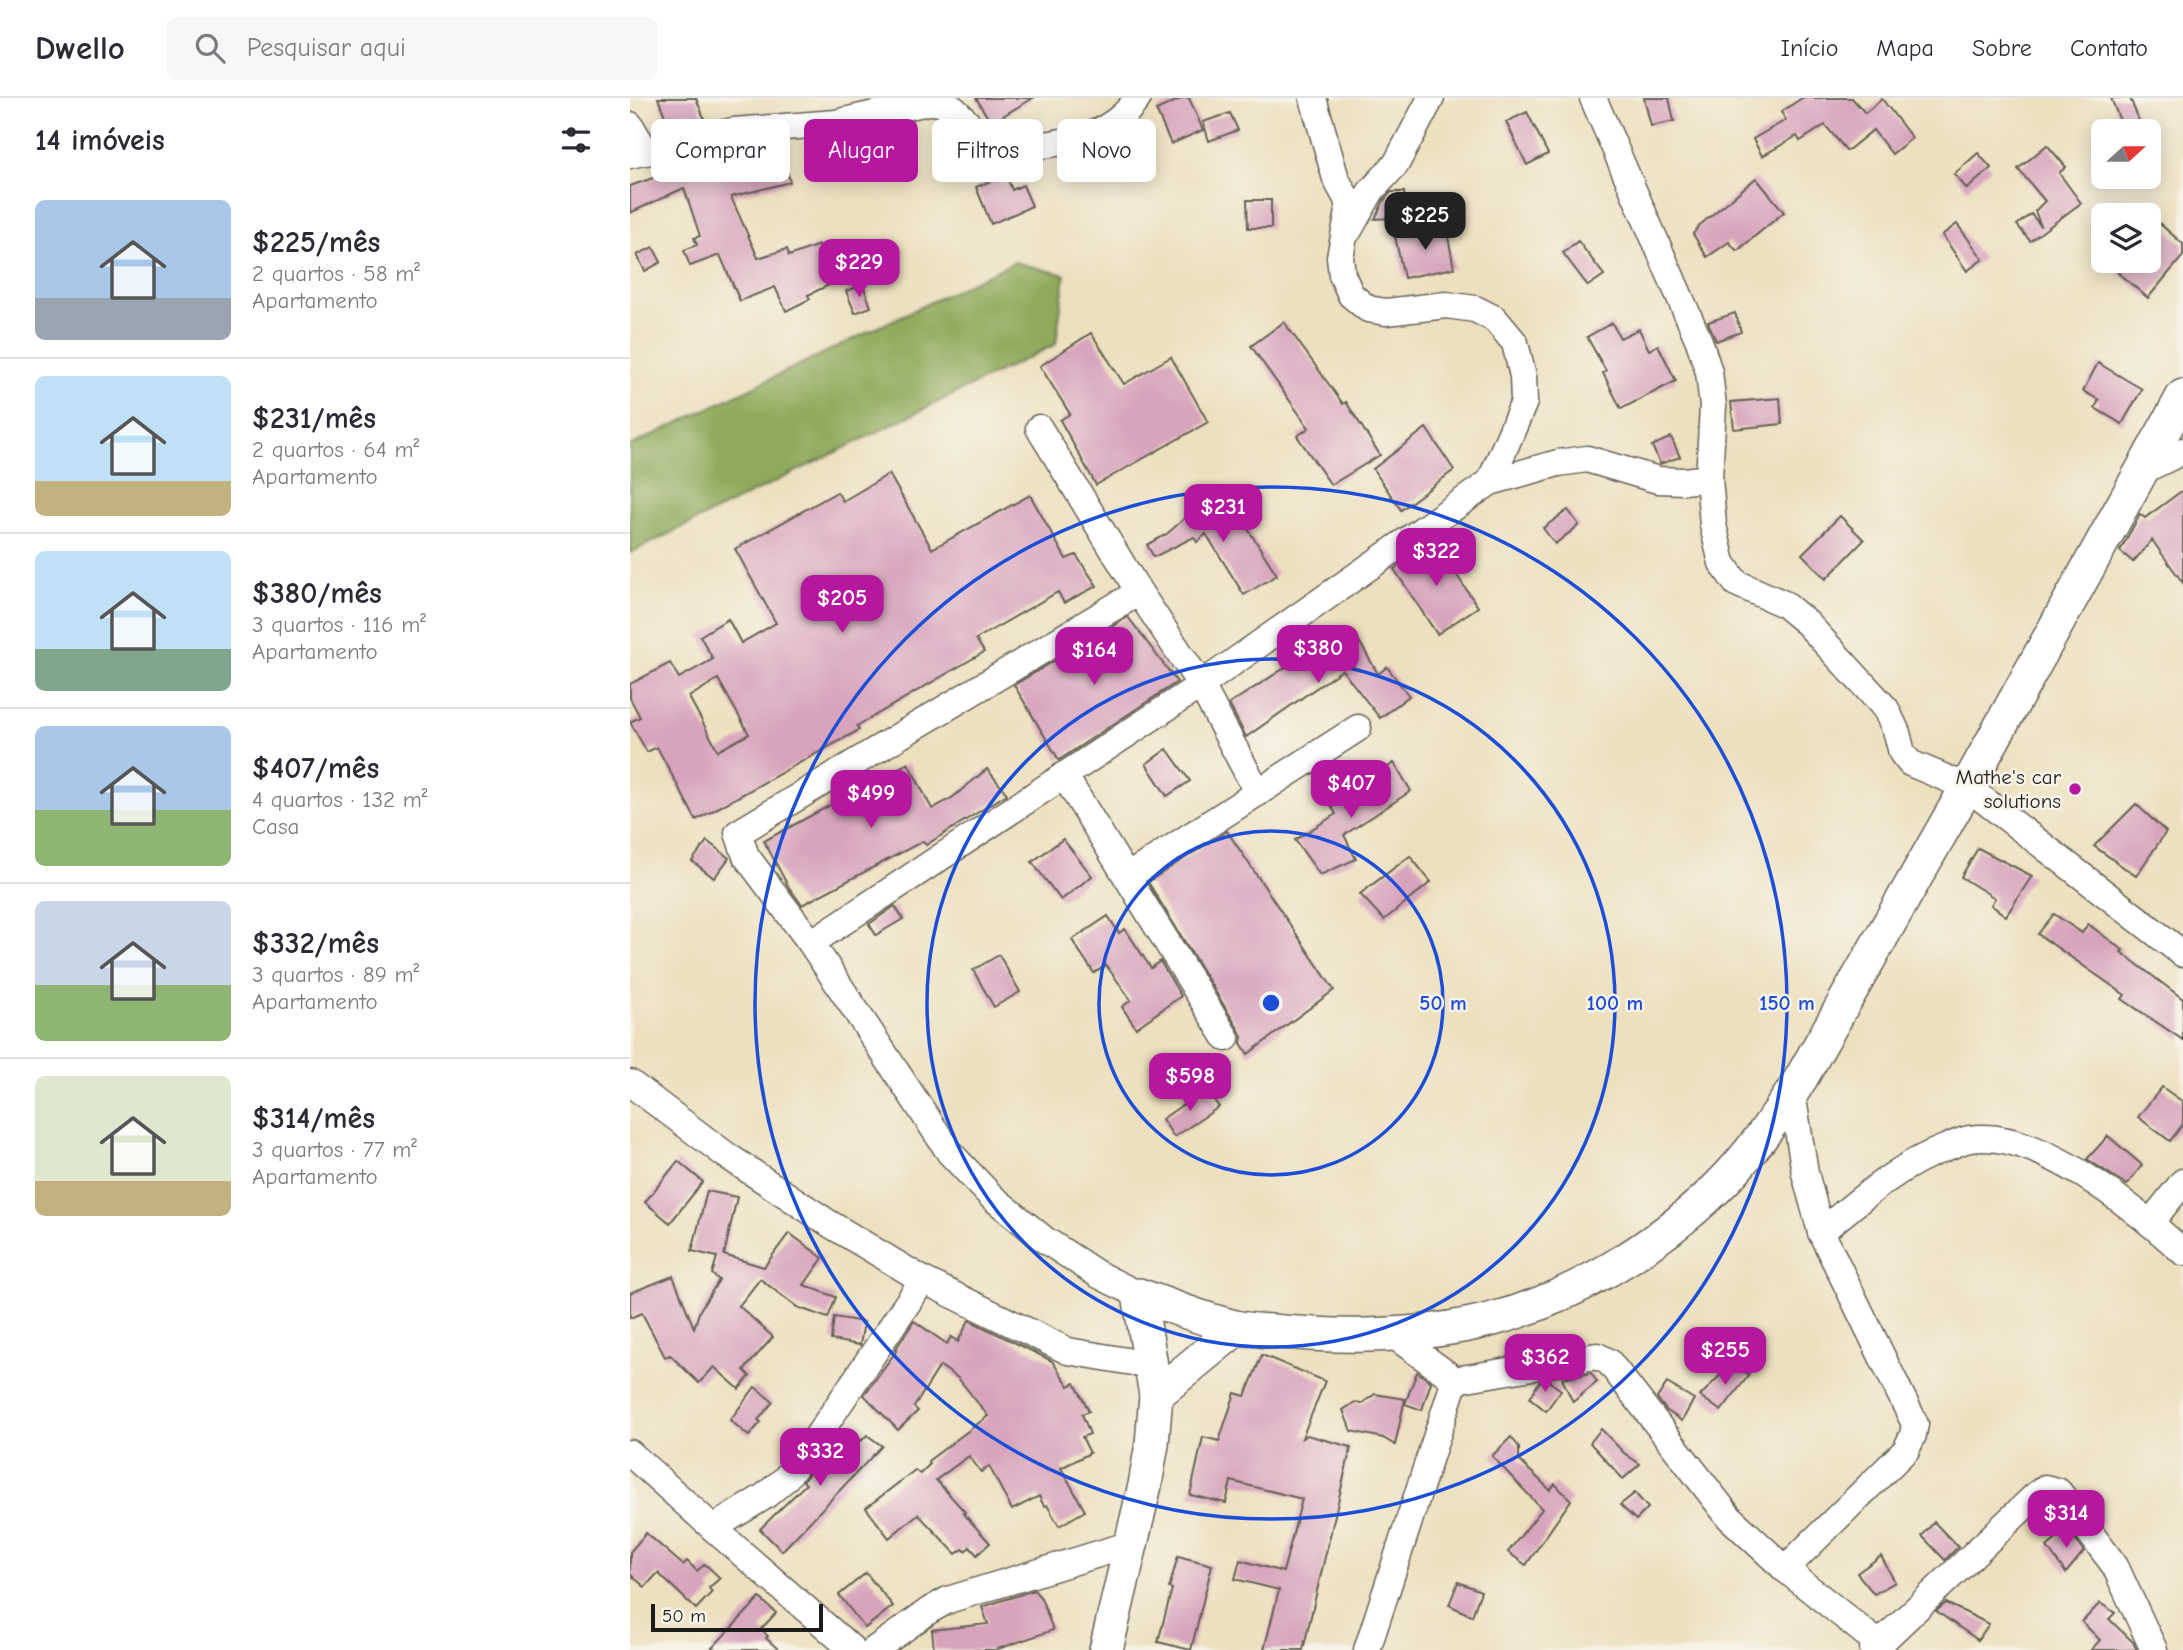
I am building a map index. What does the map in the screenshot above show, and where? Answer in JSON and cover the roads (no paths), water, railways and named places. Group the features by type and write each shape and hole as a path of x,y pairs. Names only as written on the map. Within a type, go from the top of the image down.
{"street":[{"path":"630,125 638,153 733,131 836,123 941,101 952,107 987,141 1009,146 1031,146 1086,137 1126,114 1138,98"},
{"path":"1313,98 1336,179 1348,199 1349,211 1340,257 1342,275 1351,295 1368,309 1386,312 1447,305 1475,309 1495,319 1515,343 1523,376 1524,402 1490,482"},
{"path":"1344,237 1371,191 1396,164 1431,98"},
{"path":"1593,98 1703,351 1709,372 1713,406 1709,478 1713,525 1722,563 1736,583 1784,604 1808,623 1885,709 1897,733 1902,753 1910,763 1968,787 2183,954"},
{"path":"1139,592 738,833 746,856 811,943 950,1153 992,1197 1045,1240 1098,1275 1139,1295 1237,1328 1328,1337 1392,1334 1493,1320 1541,1303 1633,1255 1678,1222 1716,1189 1751,1150 1792,1093 1968,787 2181,403"},
{"path":"1039,428 1139,592 1201,685 1258,793"},
{"path":"2142,471 2183,451"},
{"path":"811,943 1201,685 1490,482 1558,463 1587,459 1658,480 1709,478"},
{"path":"1127,877 1359,728"},
{"path":"1065,775 1226,1038"},
{"path":"630,1083 726,1155 830,1224 923,1280 1068,1351 1153,1380"},
{"path":"1784,1569 1906,1450 1915,1424 1821,1232 1805,1173 1792,1093"},
{"path":"1821,1232 1881,1182 1908,1164 1970,1139 1997,1138 2027,1146 2066,1163 2151,1222 2183,1252"},
{"path":"2151,1222 2183,1182"},
{"path":"713,1528 765,1496 785,1479 806,1453 923,1280"},
{"path":"1106,1650 1145,1485 1152,1444 1153,1380 1139,1295"},
{"path":"1153,1380 1237,1328"},
{"path":"1392,1334 1455,1380 1597,1356 1609,1362 1729,1517 1784,1569 1876,1647 2036,1494 2045,1488 2059,1492 2115,1566 2154,1650"},
{"path":"1367,1650 1455,1380"},
{"path":"630,1453 641,1480 713,1528 853,1650"},
{"path":"874,1650 948,1600 1131,1544"}],"place":[{"name":"Mathe's car solutions","path":"2075,789"}]}
